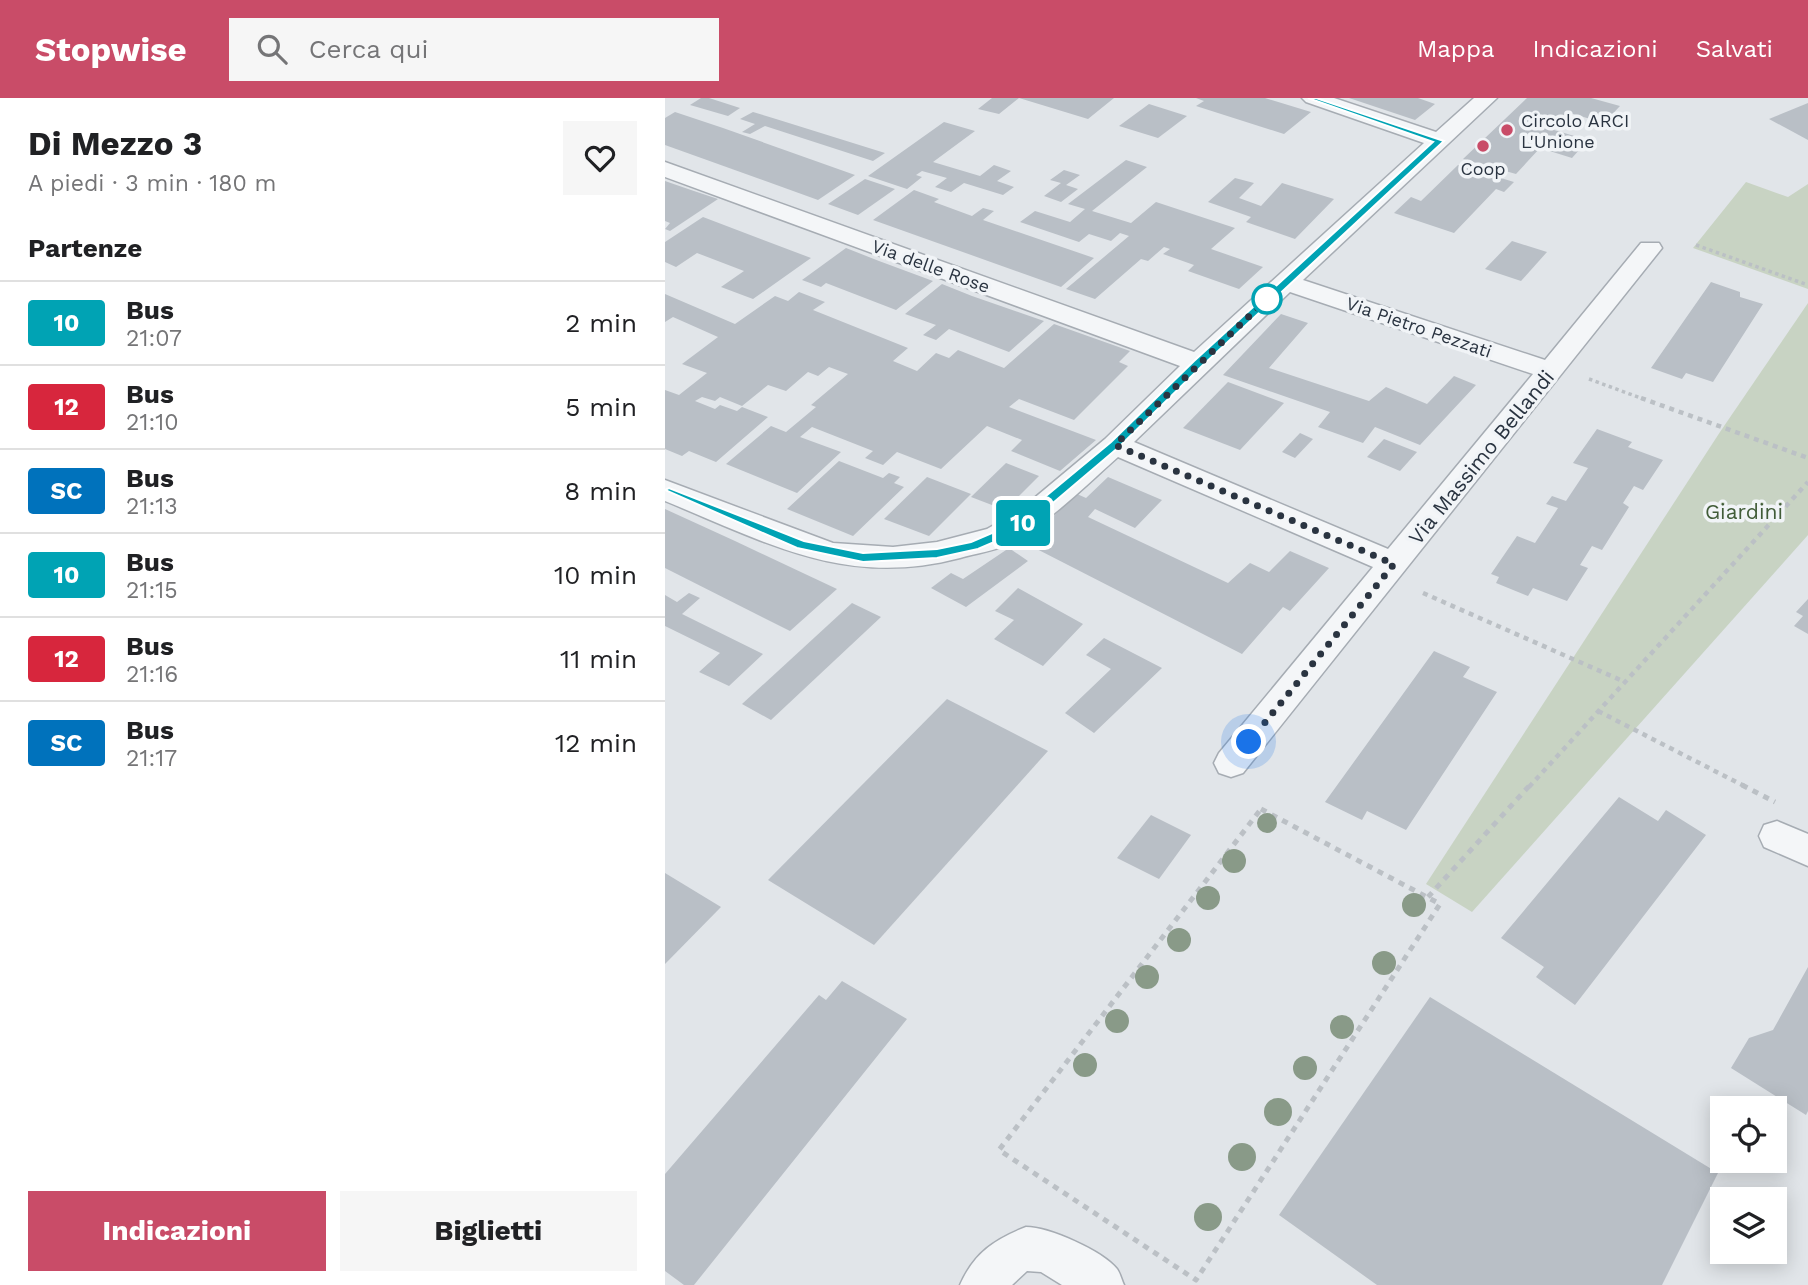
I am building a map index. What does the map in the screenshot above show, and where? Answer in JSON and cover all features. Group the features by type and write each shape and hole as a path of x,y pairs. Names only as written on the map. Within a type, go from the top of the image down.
{"street":[{"path":"1313,98 1440,141"},
{"path":"665,491 802,545 833,554 893,558 974,546 1015,528 1115,445 1198,363 1486,98"},
{"name":"Via delle Rose","path":"665,169 1198,363"},
{"name":"Via Massimo Bellandi","path":"1231,763 1650,248"},
{"name":"Via Pietro Pezzati","path":"1286,282 1552,371"},
{"path":"1115,445 1394,564"},
{"path":"983,1285 999,1263 1020,1248 1045,1249 1101,1285"}],"path":[{"path":"1696,245 1808,285"},
{"path":"1589,379 1808,458"},
{"path":"1428,897 1808,482"},
{"path":"1423,593 1625,682"},
{"path":"1598,711 1789,831"},
{"path":"1261,809 1428,897 1440,904 1196,1280 999,1150 1261,809"}],"green space":[{"path":"1746,182 1788,197 1808,184 1808,289 1693,248"},
{"name":"Giardini","path":"1808,303 1808,535 1472,912 1426,884 1720,432"}],"building":[{"path":"701,98 740,108 728,116 690,105"},
{"path":"992,98 1019,98 999,114 978,109"},
{"path":"1019,98 1114,98 1088,119"},
{"path":"1196,98 1265,98 1311,112 1284,134 1196,106 1204,101"},
{"path":"1349,98 1418,98 1435,104 1415,120"},
{"path":"1527,98 1591,98 1620,106 1604,123 1570,113 1554,130 1588,140 1572,158 1540,148 1516,174 1463,159"},
{"path":"1808,103 1808,140 1769,119"},
{"path":"1149,104 1187,116 1158,138 1119,126"},
{"path":"675,112 855,175 818,200 665,145 665,118"},
{"path":"753,112 885,153 873,161 765,126 750,134 742,132 755,124 740,119"},
{"path":"944,122 975,131 933,162 980,176 994,165 1011,171 997,181 1014,187 1003,195 964,183 951,192 935,187 947,178 922,171 916,175 922,177 907,189 868,176"},
{"path":"1126,160 1147,167 1092,211 1131,223 1156,202 1235,228 1211,249 1263,267 1239,289 1188,271 1194,265 1163,254 1170,249 1164,247 1148,261 1141,259 1095,299 1066,289 1129,236 1120,233 1111,241 1089,234 1079,242 1020,222 1035,211 1070,222 1085,209 1068,204"},
{"path":"1458,165 1514,182 1504,192 1496,189 1454,233 1394,213 1411,197 1421,201"},
{"path":"1064,170 1080,175 1066,185 1078,189 1061,202 1044,196 1061,183 1050,180"},
{"path":"1235,178 1254,183 1239,198 1261,206 1282,183 1334,199 1295,239 1246,222 1251,217 1208,202"},
{"path":"865,179 895,189 858,215 828,204"},
{"path":"665,181 718,199 670,231 665,229 670,223 665,221"},
{"path":"914,190 939,199 934,202 972,216 983,208 994,211 983,220 1094,258 1061,287 873,220"},
{"path":"703,217 811,258 753,299 721,287 744,271 697,253 676,267 665,262 665,242"},
{"path":"1512,241 1547,252 1521,281 1485,269"},
{"path":"846,248 933,281 896,310 826,283 821,287 802,280"},
{"path":"1711,282 1740,292 1740,297 1763,304 1713,382 1686,373 1682,379 1651,368"},
{"path":"942,284 1044,321 1009,352 949,329 936,340 923,335 936,325 905,314"},
{"path":"799,292 825,302 813,310 908,348 893,361 917,371 936,353 949,358 958,350 1004,368 1054,324 1130,351 1119,362 1128,366 1074,420 1019,399 1009,407 1096,440 1060,471 1011,451 1022,440 987,426 941,469 897,452 883,465 865,458 873,451 812,427 800,437 841,452 797,493 726,464 771,426 786,432 816,407 811,405 848,374 829,367 818,376 808,372 786,391 768,385 742,406 720,397 715,401 702,397 695,401 715,409 720,405 737,411 742,407 768,417 716,462 689,451 682,456 665,449 665,390 679,395 707,373 682,364 718,337 673,317 665,322 665,294 735,324 775,296 788,301"},
{"path":"1281,314 1308,323 1269,368 1369,401 1386,387 1427,404 1454,376 1476,385 1420,445 1375,427 1363,443 1318,427 1330,412 1223,375"},
{"path":"1228,382 1284,403 1240,450 1183,428"},
{"path":"1597,429 1632,442 1628,447 1663,460 1643,490 1634,486 1623,503 1629,507 1602,550 1592,546 1580,565 1588,568 1567,601 1533,588 1528,596 1496,583 1499,577 1491,574 1517,536 1535,543 1558,508 1546,504 1552,496 1566,501 1588,468 1573,463"},
{"path":"1300,433 1313,439 1295,458 1282,452"},
{"path":"1384,439 1417,452 1400,471 1367,457"},
{"path":"839,461 883,478 889,473 900,477 894,483 904,487 853,536 787,509"},
{"path":"1006,463 1039,476 1005,510 971,497"},
{"path":"927,477 971,494 929,536 884,519"},
{"path":"1108,477 1162,500 1135,528 1095,509 1088,517 1228,583 1250,563 1269,572 1290,551 1329,568 1290,611 1283,607 1242,654 1025,543 1077,494 1086,498"},
{"path":"665,509 837,589 790,631 665,568"},
{"path":"1009,548 1028,561 966,607 931,588 951,573 963,579"},
{"path":"1018,588 1083,624 1043,666 994,639 1014,620 995,611"},
{"path":"689,593 700,598 682,614 763,654 729,686 699,672 720,653 665,626 665,595 677,602"},
{"path":"1808,599 1808,634 1794,626 1803,616 1796,612"},
{"path":"852,603 881,617 771,720 742,704"},
{"path":"1104,638 1162,668 1094,733 1065,713 1111,669 1086,655"},
{"path":"1434,651 1470,667 1463,677 1497,692 1406,830 1367,811 1362,820 1325,802"},
{"path":"947,699 1048,751 874,945 768,880"},
{"path":"1619,797 1658,821 1666,810 1706,835 1575,1005 1536,977 1544,967 1501,938"},
{"path":"1151,815 1191,835 1159,879 1117,858"},
{"path":"665,873 721,907 665,964"},
{"path":"1808,967 1806,1115 1787,1103 1787,1096 1776,1096 1731,1068 1749,1038 1773,1030"},
{"path":"842,981 907,1019 694,1285 684,1285 665,1271 665,1174 819,995 826,1000"},
{"path":"1430,997 1710,1168 1710,1173 1718,1173 1662,1285 1377,1285 1279,1215"}],"bus line":[{"name":"10","path":"665,490 802,545 833,554 863,558 893,558 974,546 1015,528 1115,445 1198,363 1440,141 1313,98"}],"place":[{"name":"Circolo ARCI L'Unione","path":"1507,130"},
{"name":"Coop","path":"1483,146"}],"route":[{"path":"1249,742 1394,564 1115,445 1269,298 1267,299"}]}
